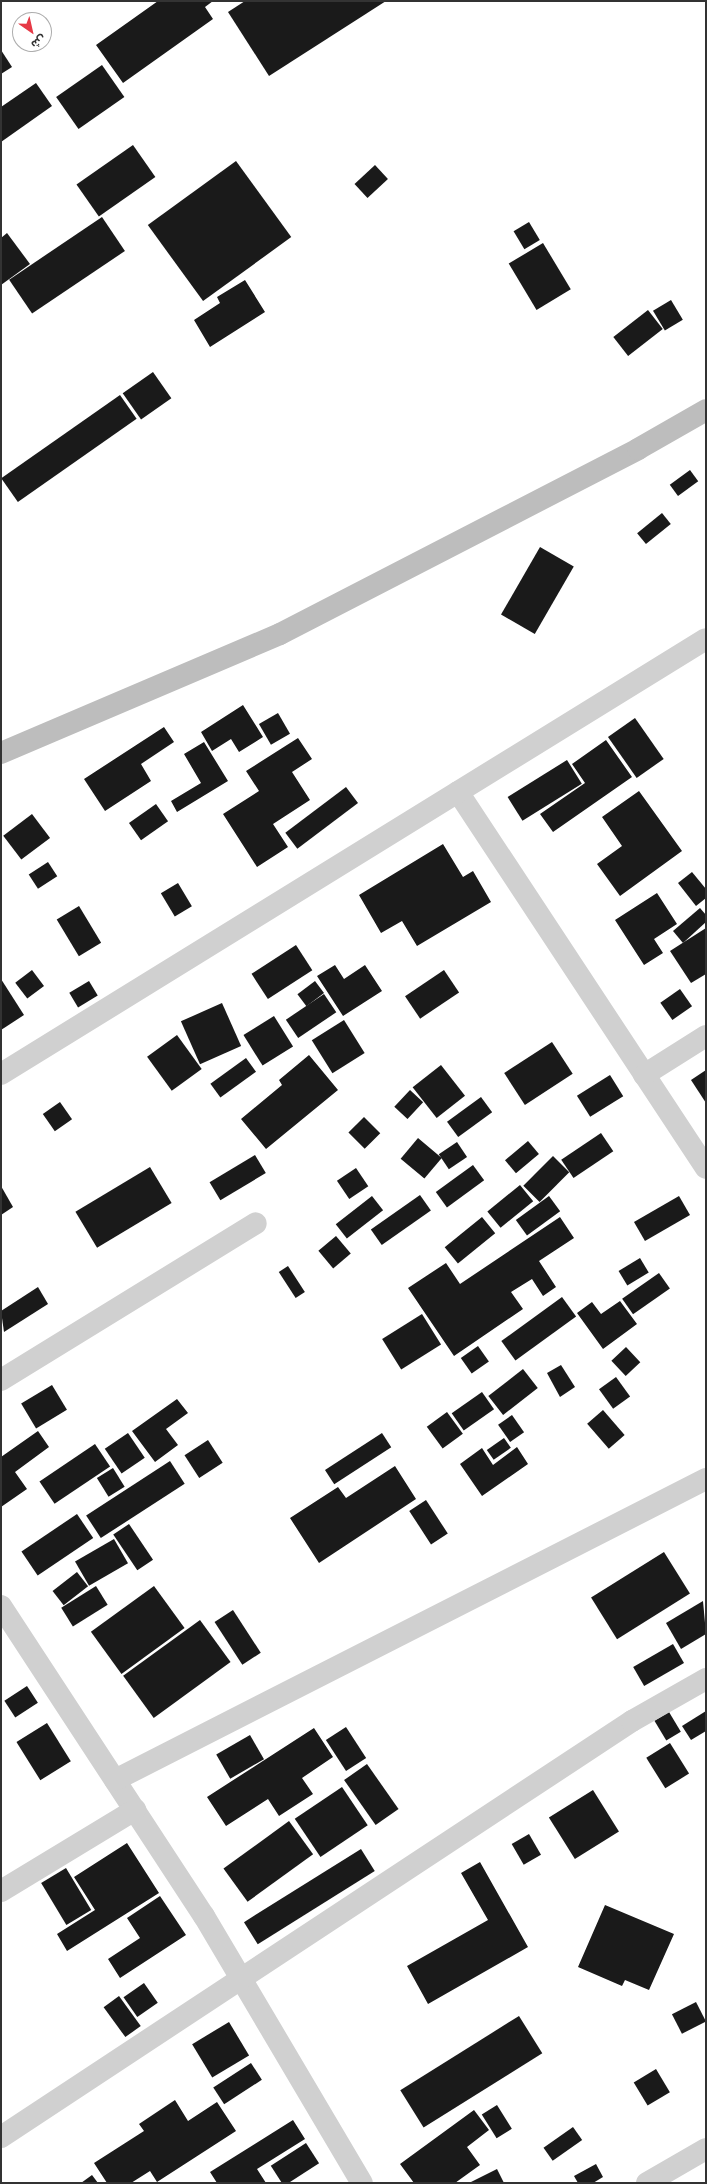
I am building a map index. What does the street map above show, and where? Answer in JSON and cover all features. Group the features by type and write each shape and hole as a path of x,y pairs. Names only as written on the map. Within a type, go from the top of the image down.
{"main road":[{"path":"1,753 280,634 638,449 706,410"}],"street":[{"path":"1,1074 706,639"},
{"path":"458,792 706,1168"},
{"path":"644,1075 706,1036"},
{"path":"1,1380 256,1224"},
{"path":"115,1780 706,1480"},
{"path":"1,1606 135,1810 241,1979 362,2183"},
{"path":"1,2137 632,1721 706,1679"},
{"path":"1,1891 135,1810"},
{"path":"647,2183 706,2149"}],"building":[{"path":"158,1 213,1 205,7 213,19 123,83 96,45"},
{"path":"245,1 386,1 269,76 228,12"},
{"path":"1,50 12,67 1,74"},
{"path":"102,65 124,97 78,129 56,97"},
{"path":"36,83 52,106 1,142 1,107"},
{"path":"133,145 155,177 99,217 76,185"},
{"path":"236,161 291,237 203,301 148,225"},
{"path":"375,165 388,179 367,198 355,184"},
{"path":"102,217 125,251 32,314 9,280"},
{"path":"529,222 540,240 524,249 514,231"},
{"path":"7,233 30,264 1,285 1,238"},
{"path":"543,243 571,289 537,310 509,264"},
{"path":"245,280 265,312 210,347 194,320 220,303 217,297"},
{"path":"671,300 683,320 665,331 653,311"},
{"path":"648,310 663,329 628,356 613,337"},
{"path":"153,372 171,398 141,419 123,393"},
{"path":"120,395 137,419 18,502 1,478"},
{"path":"690,470 698,481 678,496 670,485"},
{"path":"662,513 671,524 646,544 637,533"},
{"path":"540,547 574,566 535,634 501,615"},
{"path":"243,705 263,737 239,752 231,739 212,751 201,732"},
{"path":"278,713 290,734 271,745 259,724"},
{"path":"635,718 664,759 637,778 608,737"},
{"path":"164,727 174,742 141,764 151,781 105,811 84,779"},
{"path":"298,738 312,759 292,772 310,800 273,824 288,847 257,867 223,814 259,791 246,771"},
{"path":"606,740 632,777 553,832 540,814 585,783 572,764"},
{"path":"204,742 228,781 177,812 171,801 201,783 184,754"},
{"path":"567,760 582,784 522,821 508,797"},
{"path":"346,787 358,803 297,849 285,833"},
{"path":"639,791 682,851 620,896 597,864 622,846 602,817"},
{"path":"156,804 168,821 141,840 129,823"},
{"path":"32,814 50,838 21,860 3,836"},
{"path":"443,844 463,877 473,871 491,902 417,946 402,921 381,933 359,895"},
{"path":"48,862 57,876 38,889 29,875"},
{"path":"692,872 706,889 706,898 696,906 678,883"},
{"path":"178,883 192,906 175,916 161,893"},
{"path":"657,893 677,924 654,939 663,953 644,965 615,920"},
{"path":"79,906 101,943 79,956 57,919"},
{"path":"700,908 706,915 706,922 683,943 673,931"},
{"path":"706,928 706,974 691,983 670,951"},
{"path":"296,945 312,970 268,999 252,974"},
{"path":"335,965 344,979 365,965 382,991 343,1016 317,976"},
{"path":"32,970 44,986 27,999 15,983"},
{"path":"444,970 459,992 420,1019 405,996"},
{"path":"1,979 24,1015 1,1030"},
{"path":"89,981 98,996 78,1007 69,993"},
{"path":"315,981 324,993 306,1006 297,994"},
{"path":"680,989 692,1006 672,1020 660,1003"},
{"path":"324,994 336,1012 298,1038 286,1020"},
{"path":"222,1003 241,1046 200,1064 181,1021"},
{"path":"274,1016 293,1047 263,1066 243,1035"},
{"path":"344,1020 365,1053 332,1073 312,1040"},
{"path":"177,1035 202,1069 172,1091 147,1057"},
{"path":"552,1042 573,1074 525,1105 504,1073"},
{"path":"309,1055 338,1090 266,1149 241,1119 282,1085 279,1080"},
{"path":"246,1058 256,1072 220,1098 210,1084"},
{"path":"441,1065 465,1096 437,1118 413,1087"},
{"path":"706,1070 706,1103 691,1080"},
{"path":"610,1075 623,1096 590,1117 577,1096"},
{"path":"410,1090 423,1102 407,1119 394,1107"},
{"path":"481,1097 492,1112 458,1137 447,1122"},
{"path":"60,1102 72,1119 55,1131 43,1114"},
{"path":"364,1117 380,1133 365,1149 348,1133"},
{"path":"601,1133 613,1151 574,1178 561,1160"},
{"path":"418,1138 442,1158 424,1179 401,1159"},
{"path":"528,1141 539,1154 516,1173 505,1160"},
{"path":"457,1142 467,1157 449,1169 439,1154"},
{"path":"255,1155 266,1173 220,1200 210,1182"},
{"path":"553,1156 569,1172 540,1202 523,1186"},
{"path":"473,1165 484,1180 447,1207 436,1192"},
{"path":"150,1167 172,1203 97,1248 75,1212"},
{"path":"356,1168 368,1186 349,1199 337,1181"},
{"path":"520,1185 533,1201 501,1228 487,1211"},
{"path":"1,1186 13,1207 1,1215"},
{"path":"420,1195 431,1211 382,1245 371,1229"},
{"path":"372,1196 383,1210 347,1239 336,1224"},
{"path":"549,1196 560,1211 527,1235 516,1220"},
{"path":"679,1196 690,1215 645,1241 634,1222"},
{"path":"482,1217 495,1233 458,1264 445,1247"},
{"path":"560,1217 574,1238 539,1261 556,1287 543,1296 532,1279 511,1292 523,1309 454,1356 408,1288 446,1263 460,1284"},
{"path":"336,1236 351,1254 333,1268 318,1251"},
{"path":"640,1258 649,1273 627,1285 619,1271"},
{"path":"288,1266 305,1292 296,1298 279,1272"},
{"path":"659,1273 670,1289 633,1314 622,1299"},
{"path":"38,1287 48,1304 4,1332 1,1311"},
{"path":"562,1297 576,1316 515,1361 501,1341"},
{"path":"620,1301 637,1324 603,1349 577,1313 592,1302 601,1314"},
{"path":"422,1314 441,1345 401,1369 382,1339"},
{"path":"478,1346 489,1362 472,1374 461,1358"},
{"path":"626,1347 640,1362 626,1376 611,1361"},
{"path":"561,1365 575,1387 560,1397 547,1373"},
{"path":"523,1369 538,1388 503,1415 488,1396"},
{"path":"616,1377 630,1396 613,1409 599,1389"},
{"path":"52,1385 67,1410 36,1428 21,1404"},
{"path":"482,1392 494,1409 464,1430 452,1413"},
{"path":"177,1399 188,1413 166,1429 178,1445 155,1462 132,1431"},
{"path":"603,1410 625,1435 609,1449 587,1424"},
{"path":"447,1412 463,1434 443,1449 427,1427"},
{"path":"512,1415 524,1432 510,1442 498,1425"},
{"path":"38,1431 49,1447 15,1472 27,1489 1,1507 1,1457"},
{"path":"128,1433 145,1458 122,1474 105,1449"},
{"path":"382,1433 391,1447 334,1484 325,1470"},
{"path":"504,1438 511,1448 494,1460 487,1450"},
{"path":"208,1440 223,1463 199,1478 185,1455"},
{"path":"95,1444 110,1466 55,1504 39,1481"},
{"path":"517,1447 528,1464 482,1496 460,1464 482,1448 493,1465"},
{"path":"170,1461 185,1484 101,1538 86,1515"},
{"path":"395,1466 416,1499 319,1563 290,1518 338,1487 346,1498"},
{"path":"113,1468 125,1487 109,1497 97,1478"},
{"path":"426,1500 448,1534 431,1544 409,1511"},
{"path":"77,1514 93,1538 38,1576 21,1551"},
{"path":"129,1524 153,1560 137,1570 113,1535"},
{"path":"114,1539 128,1563 89,1586 75,1562"},
{"path":"664,1552 690,1594 617,1639 591,1598"},
{"path":"77,1572 88,1586 64,1605 53,1591"},
{"path":"96,1586 108,1605 73,1626 61,1608"},
{"path":"154,1586 185,1628 121,1674 91,1632"},
{"path":"703,1601 706,1634 681,1649 666,1623"},
{"path":"233,1610 261,1653 242,1665 215,1622"},
{"path":"200,1620 231,1662 154,1718 123,1676"},
{"path":"673,1644 684,1663 644,1686 633,1667"},
{"path":"27,1686 38,1703 15,1717 4,1701"},
{"path":"706,1711 706,1731 691,1740 682,1726"},
{"path":"669,1712 681,1732 666,1740 654,1721"},
{"path":"47,1723 71,1761 40,1780 16,1742"},
{"path":"346,1727 366,1758 346,1771 326,1740"},
{"path":"314,1728 333,1757 302,1778 313,1794 279,1816 268,1799 226,1826 207,1797"},
{"path":"250,1735 264,1759 230,1779 216,1754"},
{"path":"670,1743 689,1774 665,1788 646,1758"},
{"path":"367,1764 399,1809 376,1825 344,1780"},
{"path":"342,1787 368,1825 320,1857 295,1819"},
{"path":"593,1790 619,1832 575,1859 549,1818"},
{"path":"289,1821 313,1854 248,1902 223,1869"},
{"path":"529,1834 541,1855 524,1865 512,1844"},
{"path":"127,1843 159,1893 67,1951 57,1934 95,1910 74,1877"},
{"path":"361,1849 375,1871 258,1944 244,1922"},
{"path":"480,1862 528,1947 428,2004 407,1966 488,1920 461,1873"},
{"path":"66,1868 91,1910 66,1925 41,1883"},
{"path":"160,1896 186,1935 120,1978 108,1959 140,1938 127,1918"},
{"path":"605,1905 674,1934 649,1990 625,1980 622,1986 578,1967"},
{"path":"144,1983 158,2003 137,2017 124,1997"},
{"path":"119,1996 141,2026 125,2037 104,2007"},
{"path":"696,2002 706,2022 682,2034 672,2014"},
{"path":"519,2016 542,2053 424,2128 400,2090"},
{"path":"229,2022 249,2055 212,2078 192,2044"},
{"path":"251,2063 262,2080 224,2104 213,2088"},
{"path":"656,2069 670,2092 648,2106 634,2082"},
{"path":"175,2100 188,2121 217,2102 236,2131 157,2182 150,2171 131,2183 107,2183 94,2163 144,2131 139,2124"},
{"path":"497,2105 512,2129 497,2138 482,2115"},
{"path":"474,2110 489,2130 467,2147 480,2165 455,2183 414,2183 400,2164"},
{"path":"293,2120 305,2139 257,2169 266,2183 217,2183 210,2172"},
{"path":"573,2127 582,2140 553,2161 544,2148"},
{"path":"306,2143 319,2163 288,2183 282,2183 271,2166"},
{"path":"596,2164 603,2177 593,2183 578,2183 574,2176"},
{"path":"497,2169 504,2183 469,2183"},
{"path":"92,2175 98,2183 81,2183"}]}
